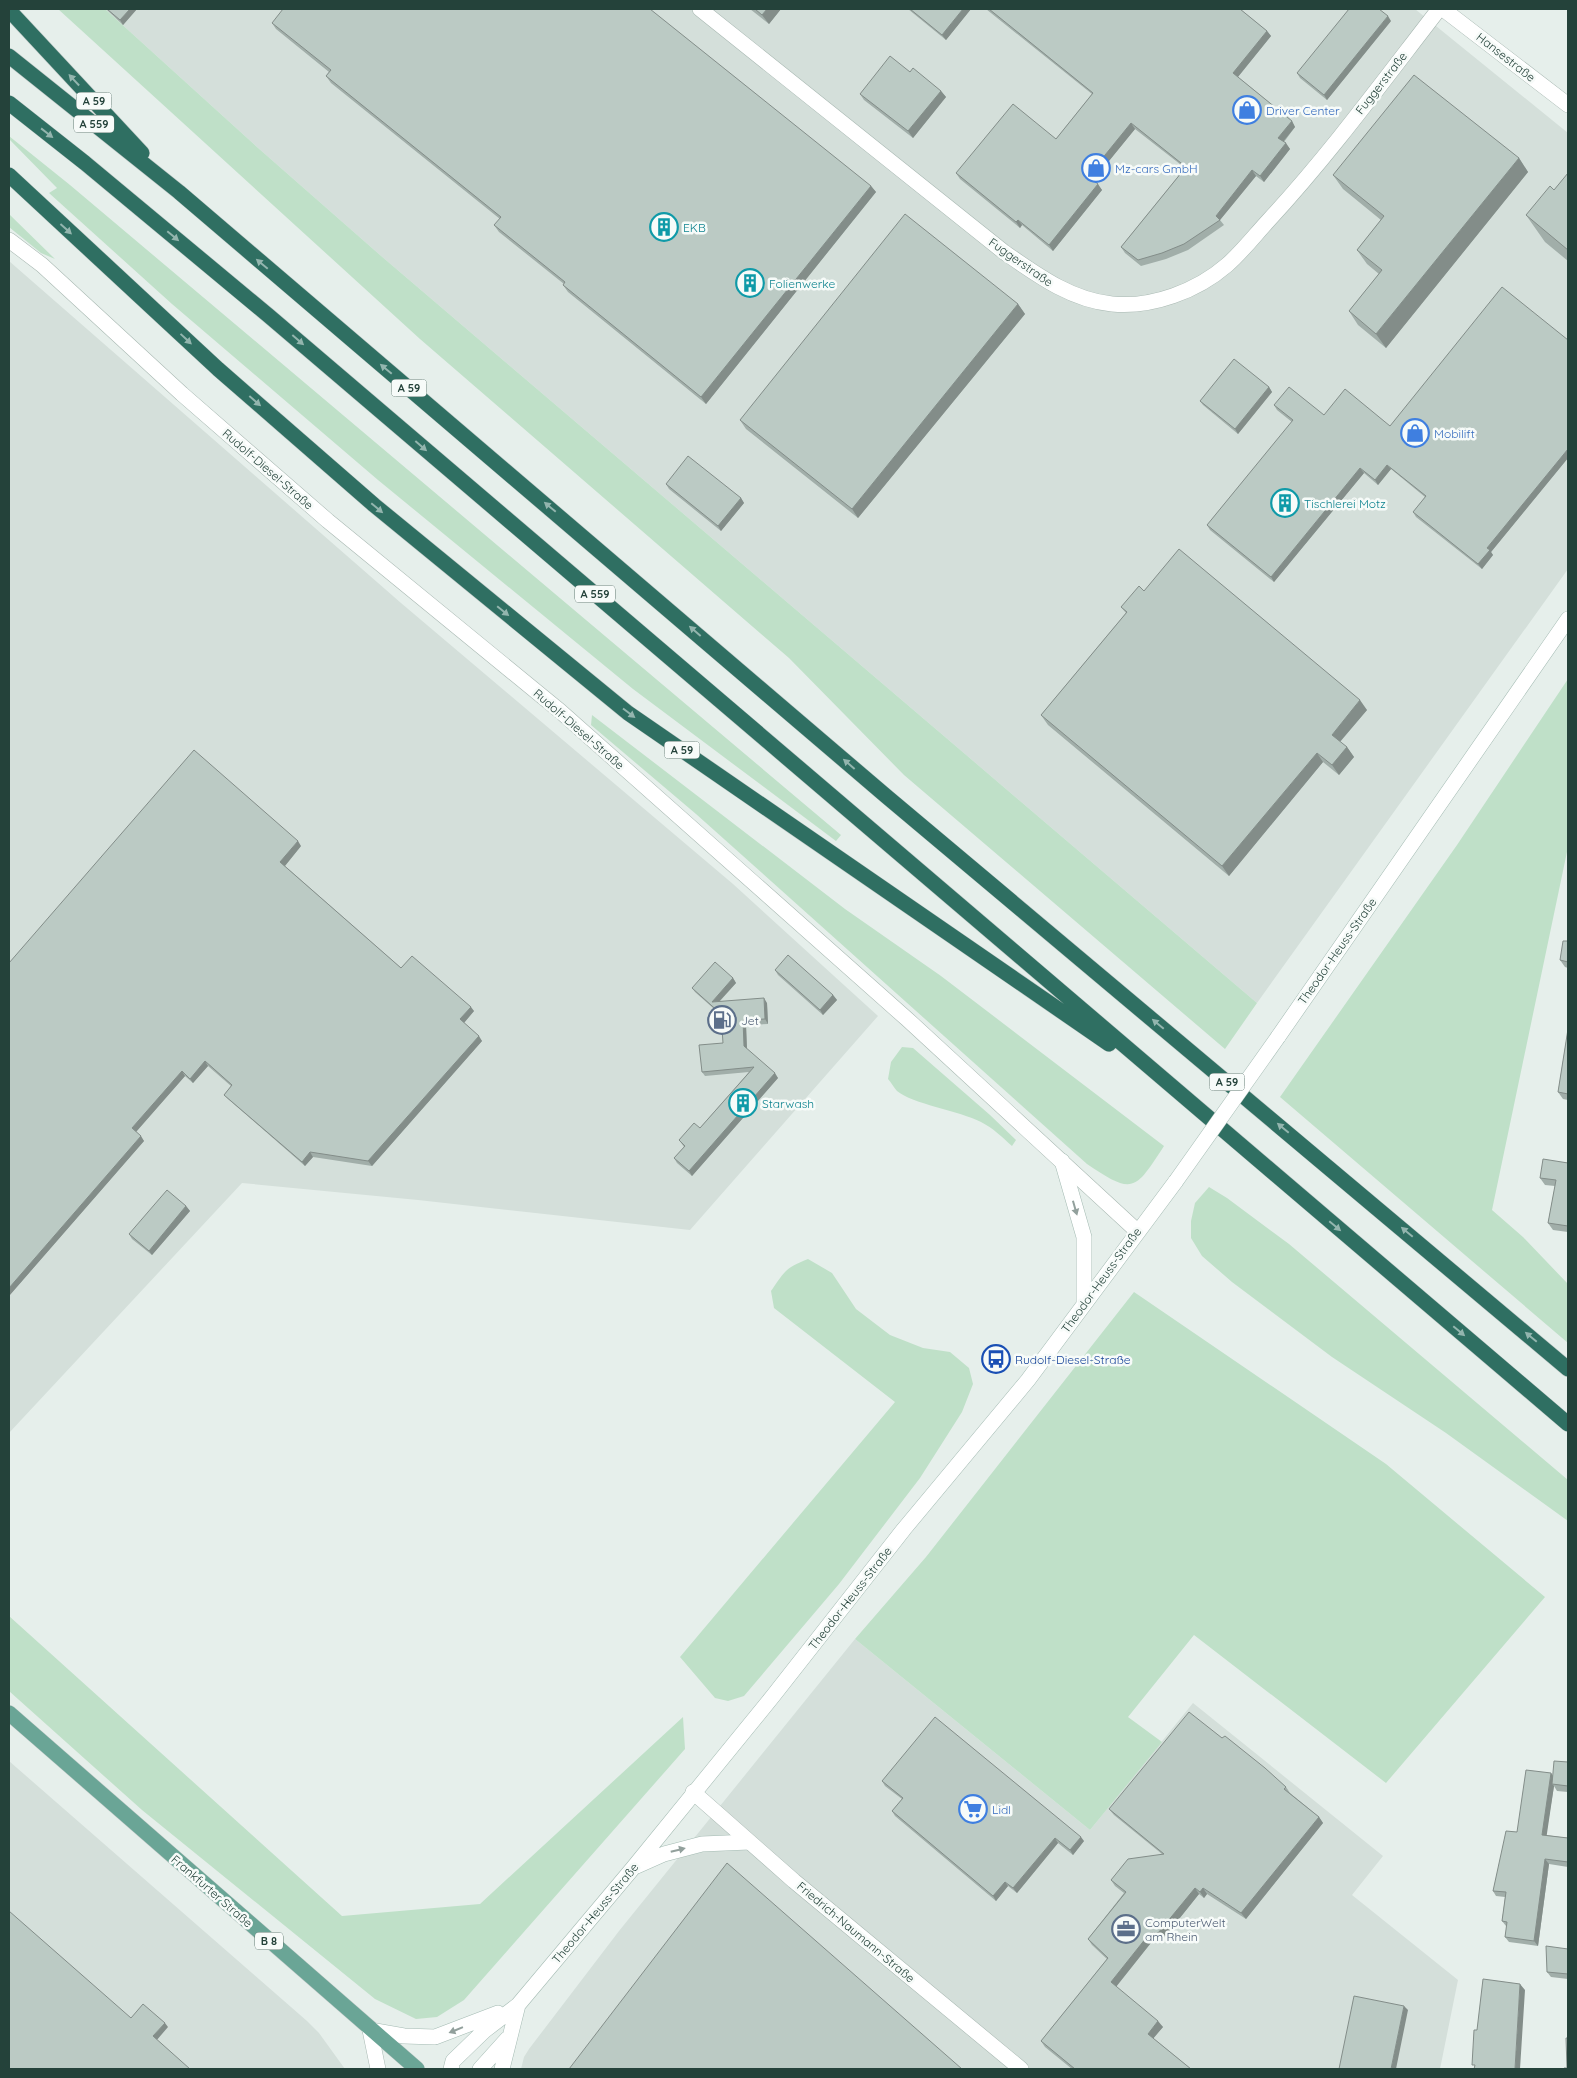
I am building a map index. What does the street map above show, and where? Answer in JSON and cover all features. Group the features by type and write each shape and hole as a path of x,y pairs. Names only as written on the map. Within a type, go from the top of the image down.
{"highway":[{"name":"A 59","path":"9,10 179,192 886,796 1568,1369"},
{"name":"A 559","path":"9,56 179,192"},
{"name":"A 559","path":"9,103 85,162 269,316 1176,1090"},
{"name":"A 59","path":"9,175 218,369 374,506 628,713 1176,1090 1568,1424"}],"main road":[{"name":"Frankfurter Straße","path":"9,1713 370,2030 417,2069"}],"street":[{"name":"Fuggerstraße","path":"700,9 990,241 1029,270 1052,284 1078,296 1110,304 1125,305 1162,300 1197,285 1226,265 1302,184 1439,9"},
{"name":"Hansestraße","path":"1443,9 1568,105"},
{"name":"Rudolf-Diesel-Straße","path":"9,240 42,265 182,394 328,521 560,711 907,1019 1137,1232"},
{"name":"Theodor-Heuss-Straße","path":"518,2005 633,1868 773,1696 904,1529 1028,1380 1176,1180 1278,1037 1568,619"},
{"path":"1062,1161 1084,1238 1084,1302"},
{"name":"Friedrich-Naumann-Straße","path":"693,1792 749,1842 1021,2069"},
{"path":"633,1868 664,1854 702,1844 749,1842"},
{"path":"378,2069 370,2030 404,2036 435,2038 518,2005"},
{"path":"502,2069 508,2038 518,2005"},
{"path":"451,2069 453,2061 484,2031 518,2005"},
{"path":"480,2069 508,2038"}],"shaded area":[{"path":"105,9 1415,9 1568,133 1568,569 1257,1003 380,255 257,147"},
{"path":"9,261 401,603 733,884 878,1016 690,1230 242,1183 9,1433"},
{"path":"855,1639 1090,1830 1193,1703 1383,1856 1352,1895 1458,1980 1440,2069 521,2069 524,2057 529,2049 619,1931"},
{"path":"9,1761 307,2021 319,2033 345,2069 9,2069"}],"green space":[{"path":"58,9 105,9 257,147 380,255 1257,1003 1225,1049 904,775 789,658 420,339"},
{"path":"9,136 70,185 841,835 836,841 633,689 378,480 172,304 49,193 57,188 9,139"},
{"path":"9,214 55,259 41,253 9,227"},
{"path":"1568,679 1568,847 1492,1210 1523,1237 1568,1284 1568,1343 1280,1097 1457,845"},
{"path":"592,715 845,909 941,976 1164,1146 1146,1172 1132,1184 1124,1184 1115,1181 1087,1164 696,814 591,725"},
{"path":"902,1047 913,1048 990,1115 1016,1140 1012,1146 981,1122 914,1100 897,1091 888,1079 891,1062"},
{"path":"1209,1187 1289,1244 1568,1480 1568,1521 1446,1433 1332,1357 1232,1282 1202,1256 1191,1238 1191,1221 1195,1203"},
{"path":"808,1259 832,1273 856,1309 890,1335 923,1348 950,1352 969,1368 973,1384 962,1412 920,1478 839,1584 744,1696 728,1701 715,1698 680,1657 895,1402 774,1308 771,1291 783,1274 794,1265"},
{"path":"1134,1292 1386,1464 1545,1597 1386,1783 1194,1635 1128,1717 1162,1742 1090,1830 855,1639 926,1557"},
{"path":"9,1616 342,1916 480,1904 683,1717 685,1749 464,2000 437,2017 416,2019 375,1999 142,1810 9,1691"}],"building":[{"path":"107,9 130,9 120,20"},
{"path":"283,9 650,9 871,186 701,397 563,285 565,282 494,225 501,217 326,76 331,70 272,23"},
{"path":"755,9 767,9 762,15"},
{"path":"910,9 963,9 942,35"},
{"path":"989,9 1240,9 1267,31 1233,73 1292,121 1278,138 1286,143 1260,176 1252,170 1216,216 1220,220 1184,244 1138,260 1121,247 1186,167 1131,123 1088,176 1098,184 1049,245 1018,220 1016,222 956,173 1013,104 1056,139 1093,93"},
{"path":"1349,9 1379,9 1388,16 1324,95 1297,73"},
{"path":"890,56 910,72 913,68 941,91 908,131 860,94"},
{"path":"1414,75 1519,158 1376,334 1349,311 1382,270 1357,250 1384,216 1333,175"},
{"path":"1568,173 1568,250 1526,215 1550,186 1554,190"},
{"path":"905,214 1018,304 852,509 740,420"},
{"path":"1502,287 1568,340 1568,449 1487,548 1490,550 1478,564 1413,512 1426,496 1387,465 1375,480 1360,468 1271,577 1207,525 1293,420 1274,405 1289,387 1324,415 1345,389 1390,426"},
{"path":"1234,359 1269,387 1235,429 1200,401"},
{"path":"688,456 741,498 718,526 666,484"},
{"path":"1179,549 1360,700 1332,735 1347,747 1332,765 1317,753 1222,866 1041,715 1127,612 1121,607 1139,586 1144,591"},
{"path":"194,750 298,841 280,862 401,968 412,956 471,1007 460,1019 479,1036 368,1161 310,1152 302,1162 224,1095 232,1085 205,1061 190,1079 182,1071 132,1128 141,1136 9,1288 9,963"},
{"path":"1563,941 1568,941 1568,962 1560,960"},
{"path":"788,955 833,995 820,1010 775,970"},
{"path":"715,962 733,978 712,1002 764,998 765,1019 743,1020 744,1046 775,1073 689,1171 674,1158 685,1146 679,1140 694,1123 700,1128 754,1067 702,1072 699,1045 723,1043 721,1014 692,988"},
{"path":"1568,1029 1568,1094 1558,1092"},
{"path":"1543,1159 1568,1163 1568,1226 1548,1223 1556,1180 1540,1178"},
{"path":"167,1190 186,1206 149,1251 129,1234"},
{"path":"1189,1712 1222,1738 1225,1736 1265,1768 1286,1787 1284,1789 1319,1817 1241,1913 1203,1888 1200,1892 1195,1888 1158,1933 1150,1933 1111,1982 1158,2021 1148,2034 1191,2069 1075,2069 1041,2041 1108,1958 1088,1939 1126,1892 1111,1880 1128,1859 1164,1854 1109,1809"},
{"name":"Lidl","path":"935,1717 1081,1837 1070,1850 1055,1838 1013,1888 1005,1882 993,1896 892,1811 903,1798 882,1781"},
{"path":"1554,1761 1568,1762 1568,1786 1552,1784"},
{"path":"1526,1770 1551,1773 1542,1835 1568,1838 1568,1862 1545,1859 1534,1941 1505,1937 1507,1922 1502,1921 1506,1892 1493,1891 1506,1831 1517,1832"},
{"path":"727,1863 962,2069 569,2069"},
{"path":"9,1911 131,2018 143,2004 165,2023 153,2036 190,2069 9,2069"},
{"path":"1546,1946 1568,1949 1568,1974 1547,1972"},
{"path":"1483,1979 1520,1984 1515,2069 1474,2069 1475,2065 1472,2065 1474,2030 1477,2030"},
{"path":"1354,1996 1404,2006 1391,2069 1339,2069"},
{"path":"1566,2038 1568,2038 1568,2069 1564,2069 1567,2068"}],"place":[{"name":"Driver Center","path":"1247,110"},
{"name":"Mz-cars GmbH","path":"1096,168"},
{"name":"EKB","path":"664,227"},
{"name":"Folienwerke","path":"750,283"},
{"name":"Mobilift","path":"1415,433"},
{"name":"Tischlerei Motz","path":"1285,503"},
{"name":"Jet","path":"722,1020"},
{"name":"Starwash","path":"743,1103"},
{"name":"Rudolf-Diesel-Straße","path":"996,1359"},
{"name":"Lidl","path":"973,1809"},
{"name":"ComputerWelt am Rhein","path":"1126,1929"}]}
